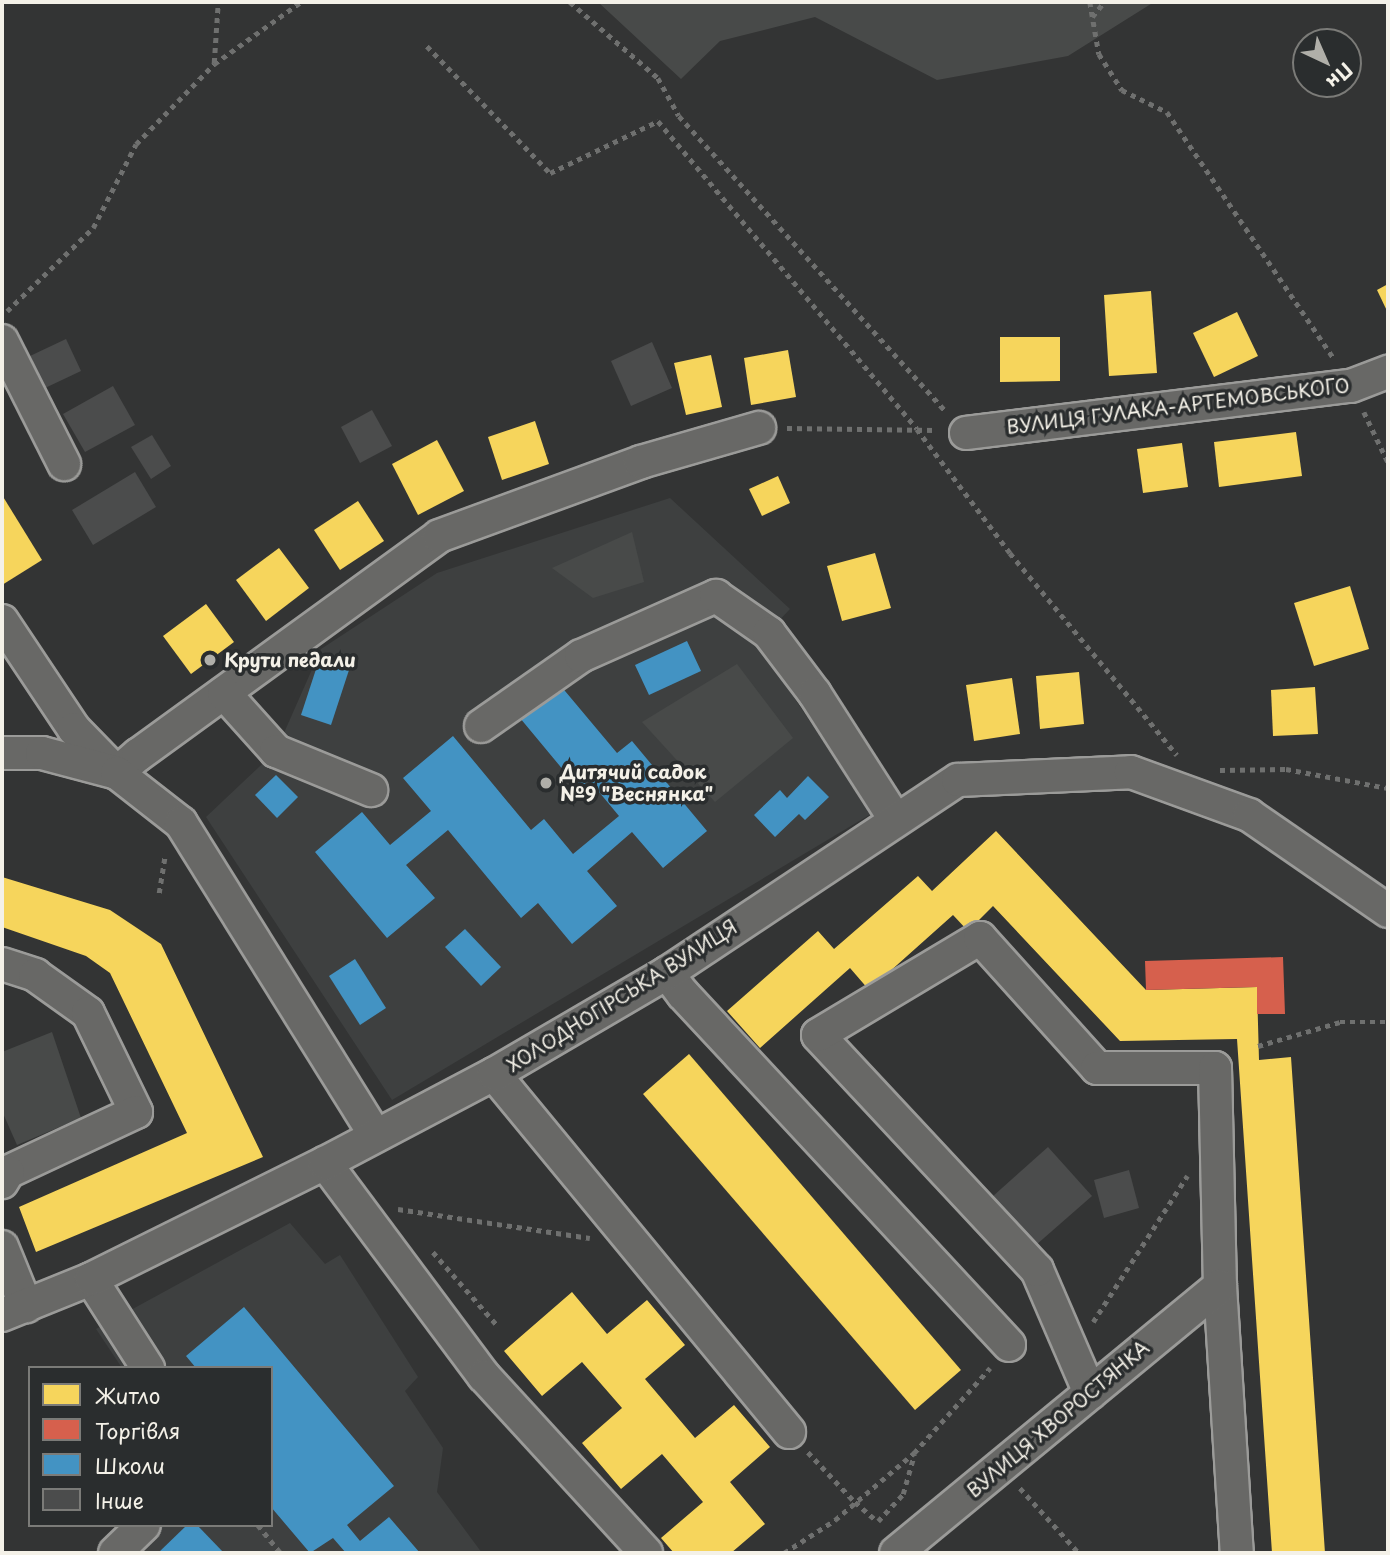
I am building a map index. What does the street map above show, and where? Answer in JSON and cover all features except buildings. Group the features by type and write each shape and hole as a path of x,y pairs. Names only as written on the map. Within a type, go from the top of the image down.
{"street":[{"path":"2,341 64,464"},
{"name":"ВУЛИЦЯ ГУЛАКА-АРТЕМОВСЬКОГО","path":"965,433 1351,386 1388,372"},
{"path":"117,773 439,536 640,462 759,428"},
{"path":"481,726 581,656 716,596 769,633 815,695 895,819"},
{"path":"2,621 74,729 117,773 181,823 375,1135"},
{"path":"224,693 276,751 371,790"},
{"path":"2,753 42,753 117,773"},
{"name":"ХОЛОДНОГІРСЬКА ВУЛИЦЯ","path":"14,1310 91,1279 325,1163 494,1074 667,973 895,819 958,780 1131,772 1249,815 1388,911"},
{"path":"1090,1393 1037,1270 817,1035 980,938 1097,1068 1215,1068 1220,1286 1237,1553"},
{"path":"2,964 35,975 88,1013 136,1112 8,1172 2,1182"},
{"path":"667,973 683,994 1010,1345"},
{"path":"494,1074 789,1432"},
{"path":"325,1163 484,1376 646,1553"},
{"path":"2,1247 14,1310"},
{"path":"91,1279 147,1366"},
{"name":"ВУЛИЦЯ ХВОРОСТЯНКА","path":"890,1541 1000,1467 1220,1286"},
{"path":"115,1553 142,1527"}],"path":[{"path":"214,64 218,2"},
{"path":"2,317 93,228 136,144 214,64 301,2"},
{"path":"570,2 658,78 679,116 965,433"},
{"path":"1090,2 1099,54 1122,90 1167,112 1351,386 1388,462"},
{"path":"1092,18 1104,2"},
{"path":"427,46 550,173 658,121 917,429 1010,552 1180,759"},
{"path":"759,428 917,429"},
{"path":"1217,770 1286,769 1388,788"},
{"path":"159,893 166,848"},
{"path":"1258,1046 1339,1022 1388,1022"},
{"path":"395,1209 636,1245"},
{"path":"784,1553 835,1520 915,1453 1010,1345"},
{"path":"789,1432 855,1502 877,1521 890,1541"},
{"path":"877,1521 903,1494 915,1453"},
{"path":"1000,1467 1079,1553"},
{"path":"260,1527 281,1553"}],"shaded area":[{"path":"598,2 1154,2 1068,56 937,80 815,17 720,41 681,79"},
{"name":"Дитячий садок №9 \"Веснянка\"","path":"670,498 790,609 758,643 871,814 392,1100 206,817 276,751 321,649 437,573"},
{"path":"632,532 644,582 593,598 552,568"},
{"path":"737,664 793,738 715,802 642,722"},
{"path":"52,1032 81,1118 17,1145 2,1111 2,1052"},
{"path":"290,1223 325,1264 340,1255 418,1377 405,1391 443,1448 437,1492 482,1553 96,1553 125,1527 273,1527 273,1366 121,1366 96,1329"}],"place":[{"name":"Крути педали","path":"210,660"},
{"name":"Дитячий садок №9 \"Веснянка\"","path":"546,783"}]}
